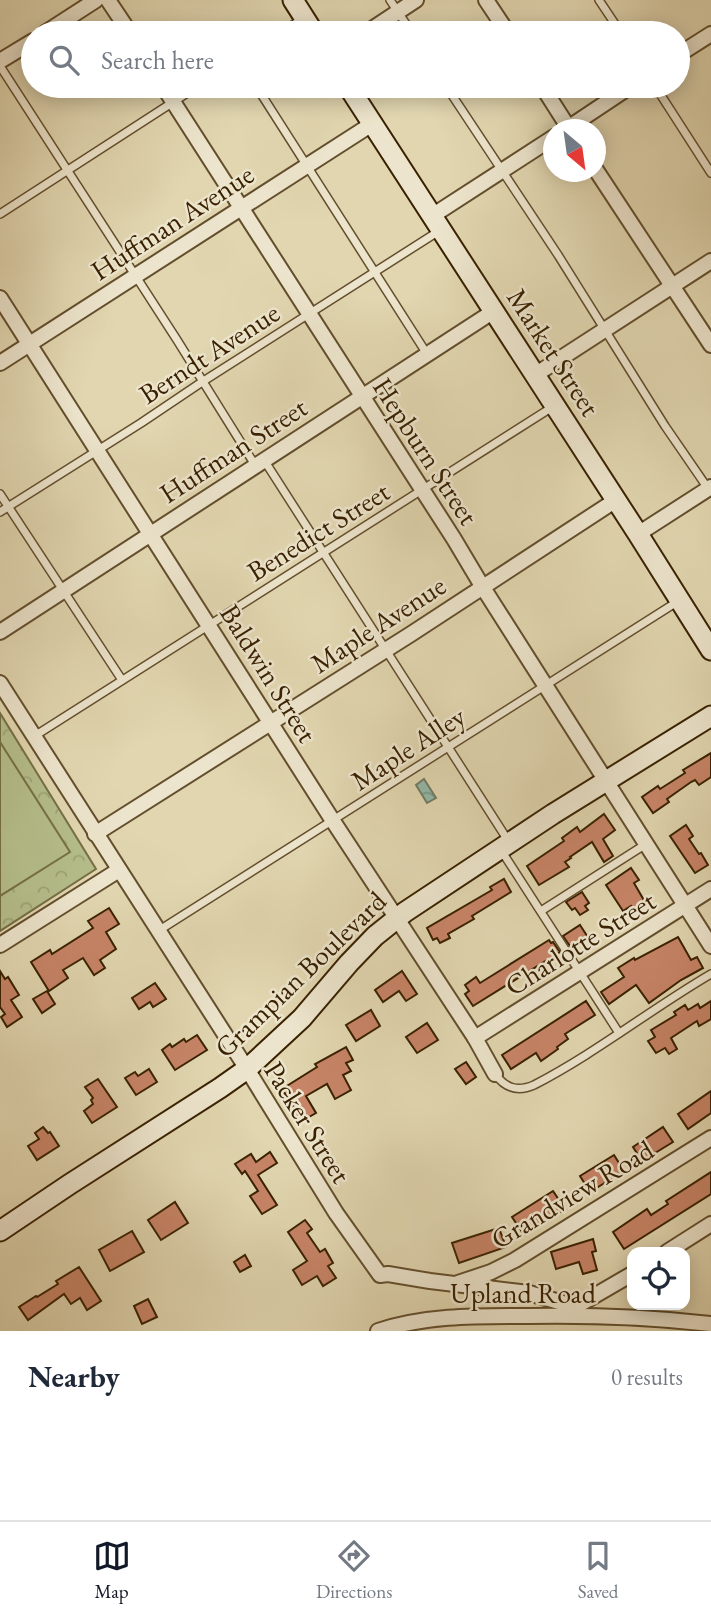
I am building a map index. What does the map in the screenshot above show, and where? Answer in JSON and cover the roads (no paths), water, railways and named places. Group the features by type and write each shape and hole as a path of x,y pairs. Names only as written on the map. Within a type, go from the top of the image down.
{"street":[{"path":"64,21 96,0"},
{"path":"108,0 122,21"},
{"path":"293,0 306,21"},
{"path":"378,21 394,6 416,0"},
{"path":"486,0 500,21"},
{"path":"690,47 711,34"},
{"path":"0,64 21,49"},
{"name":"Hepburn Street","path":"170,98 711,946"},
{"name":"Market Street","path":"356,98 711,650"},
{"path":"549,98 561,119"},
{"path":"582,119 613,98"},
{"name":"Huffman Avenue","path":"0,363 372,124"},
{"path":"437,223 501,171 543,144"},
{"path":"604,182 711,345"},
{"path":"535,375 711,261"},
{"name":"Baldwin Street","path":"0,298 475,1038 495,1074"},
{"name":"Huffman Street","path":"0,632 494,311"},
{"path":"638,534 710,490"},
{"name":"Maple Avenue","path":"95,834 386,650 616,500"},
{"name":"Packer Street","path":"0,683 337,1213 380,1275 529,1293 576,1307"},
{"name":"Grampian Boulevard","path":"0,1231 247,1069 302,1018 349,963 397,918 711,716"},
{"path":"0,945 119,870"},
{"name":"Charlotte Street","path":"475,1038 711,889"},
{"name":"Grandview Road","path":"455,1284 491,1272 515,1260 711,1138"},
{"path":"675,1247 711,1224"},
{"path":"562,1315 627,1277"},
{"name":"Upland Road","path":"379,1331 434,1318 479,1315 671,1319 711,1324"}],"lane":[{"path":"599,0 613,21"},
{"path":"394,6 404,21"},
{"path":"0,64 21,97"},
{"path":"21,98 202,382 324,552 447,747 541,911 619,1033"},
{"path":"0,214 179,98"},
{"path":"264,98 428,355"},
{"path":"454,98 710,490"},
{"path":"663,98 708,164 711,173"},
{"name":"Berndt Avenue","path":"0,512 375,272 437,223"},
{"name":"Benedict Street","path":"33,737 555,405"},
{"path":"0,494 122,680"},
{"name":"Maple Alley","path":"158,931 680,599"},
{"path":"541,911 646,844"},
{"path":"495,1074 511,1089 526,1089 550,1077 711,974"}],"water":[{"path":"424,779 436,798 427,803 416,785"}]}
